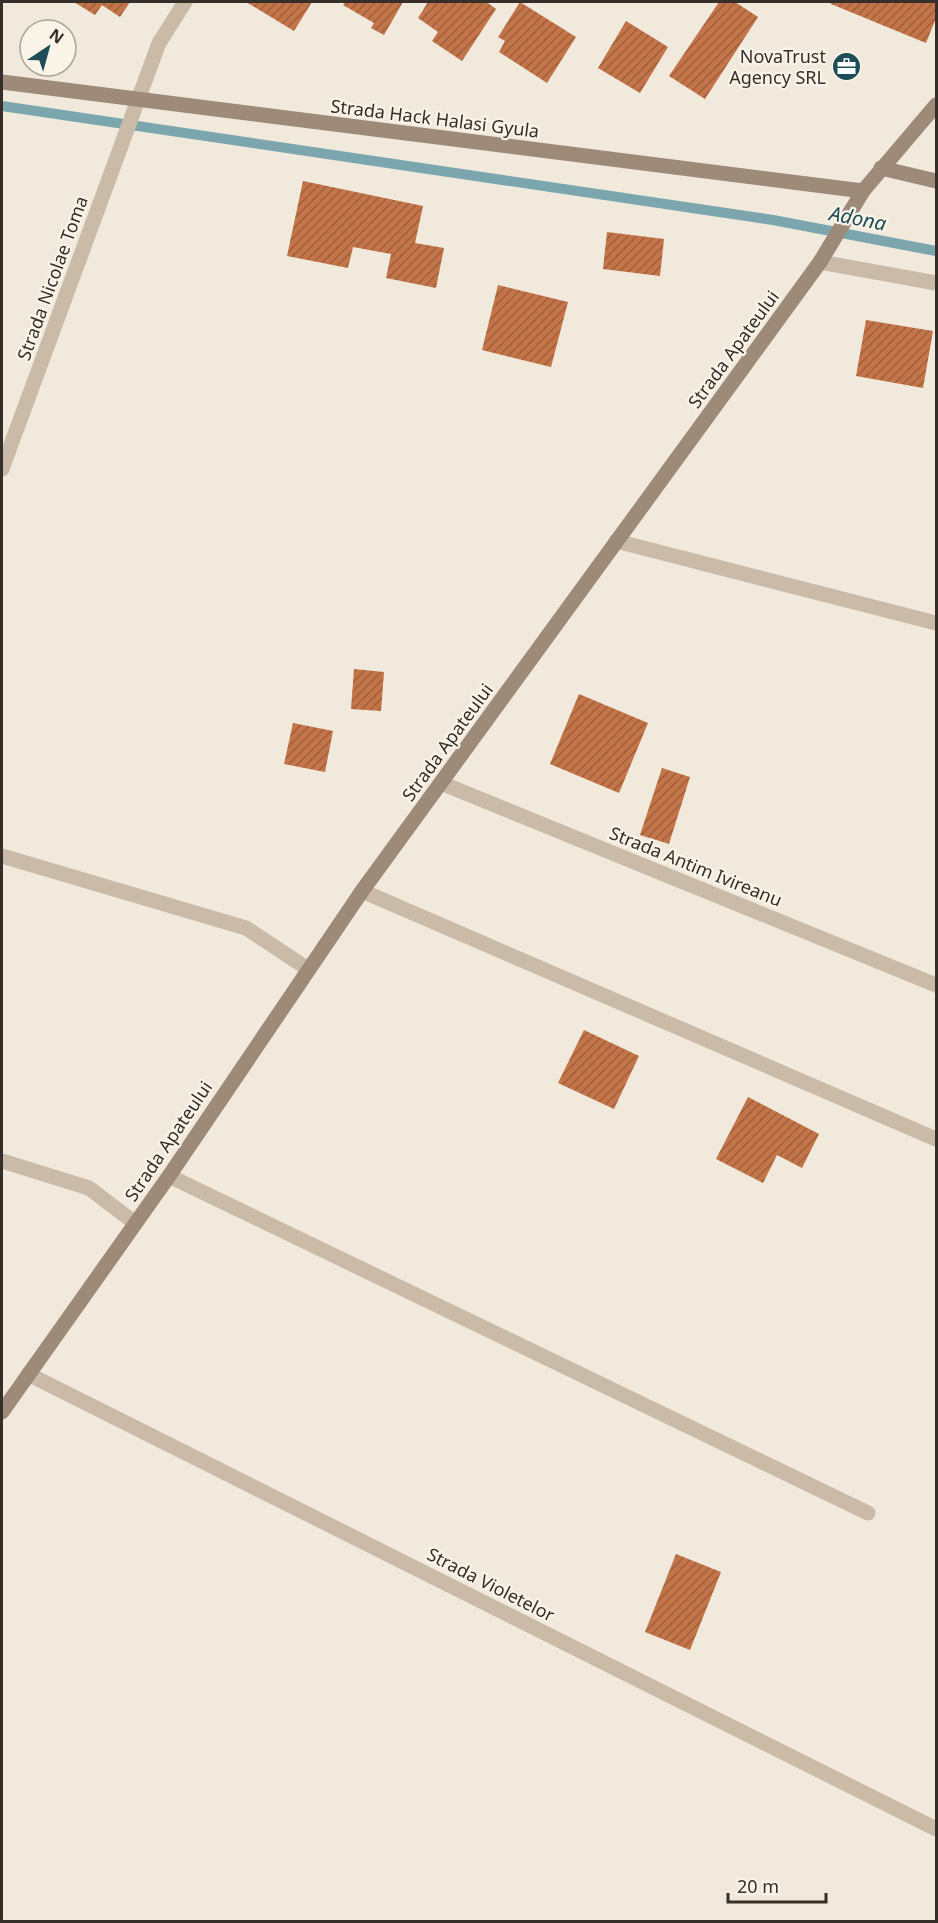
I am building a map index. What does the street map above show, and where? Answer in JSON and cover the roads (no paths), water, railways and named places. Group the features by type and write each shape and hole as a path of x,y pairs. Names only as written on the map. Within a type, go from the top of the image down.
{"street":[{"name":"Strada Nicolae Toma","path":"2,469 159,43 185,2"},
{"name":"Strada Hack Halasi Gyula","path":"2,82 863,191"},
{"name":"Strada Apateului","path":"2,1412 169,1176 362,891 820,262 863,191 936,105"},
{"path":"881,168 936,181"},
{"path":"820,262 936,283"},
{"path":"616,541 936,623"},
{"name":"Strada Antim Ivireanu","path":"441,783 936,985"},
{"path":"2,856 246,928 308,969"},
{"path":"362,891 936,1139"},
{"path":"2,1161 89,1188 135,1223"},
{"path":"169,1176 868,1513"},
{"name":"Strada Violetelor","path":"28,1374 936,1828"}],"waterway":[{"name":"Adona","path":"2,106 773,220 936,251"}],"place":[{"name":"NovaTrust Agency SRL","path":"847,66"}]}
